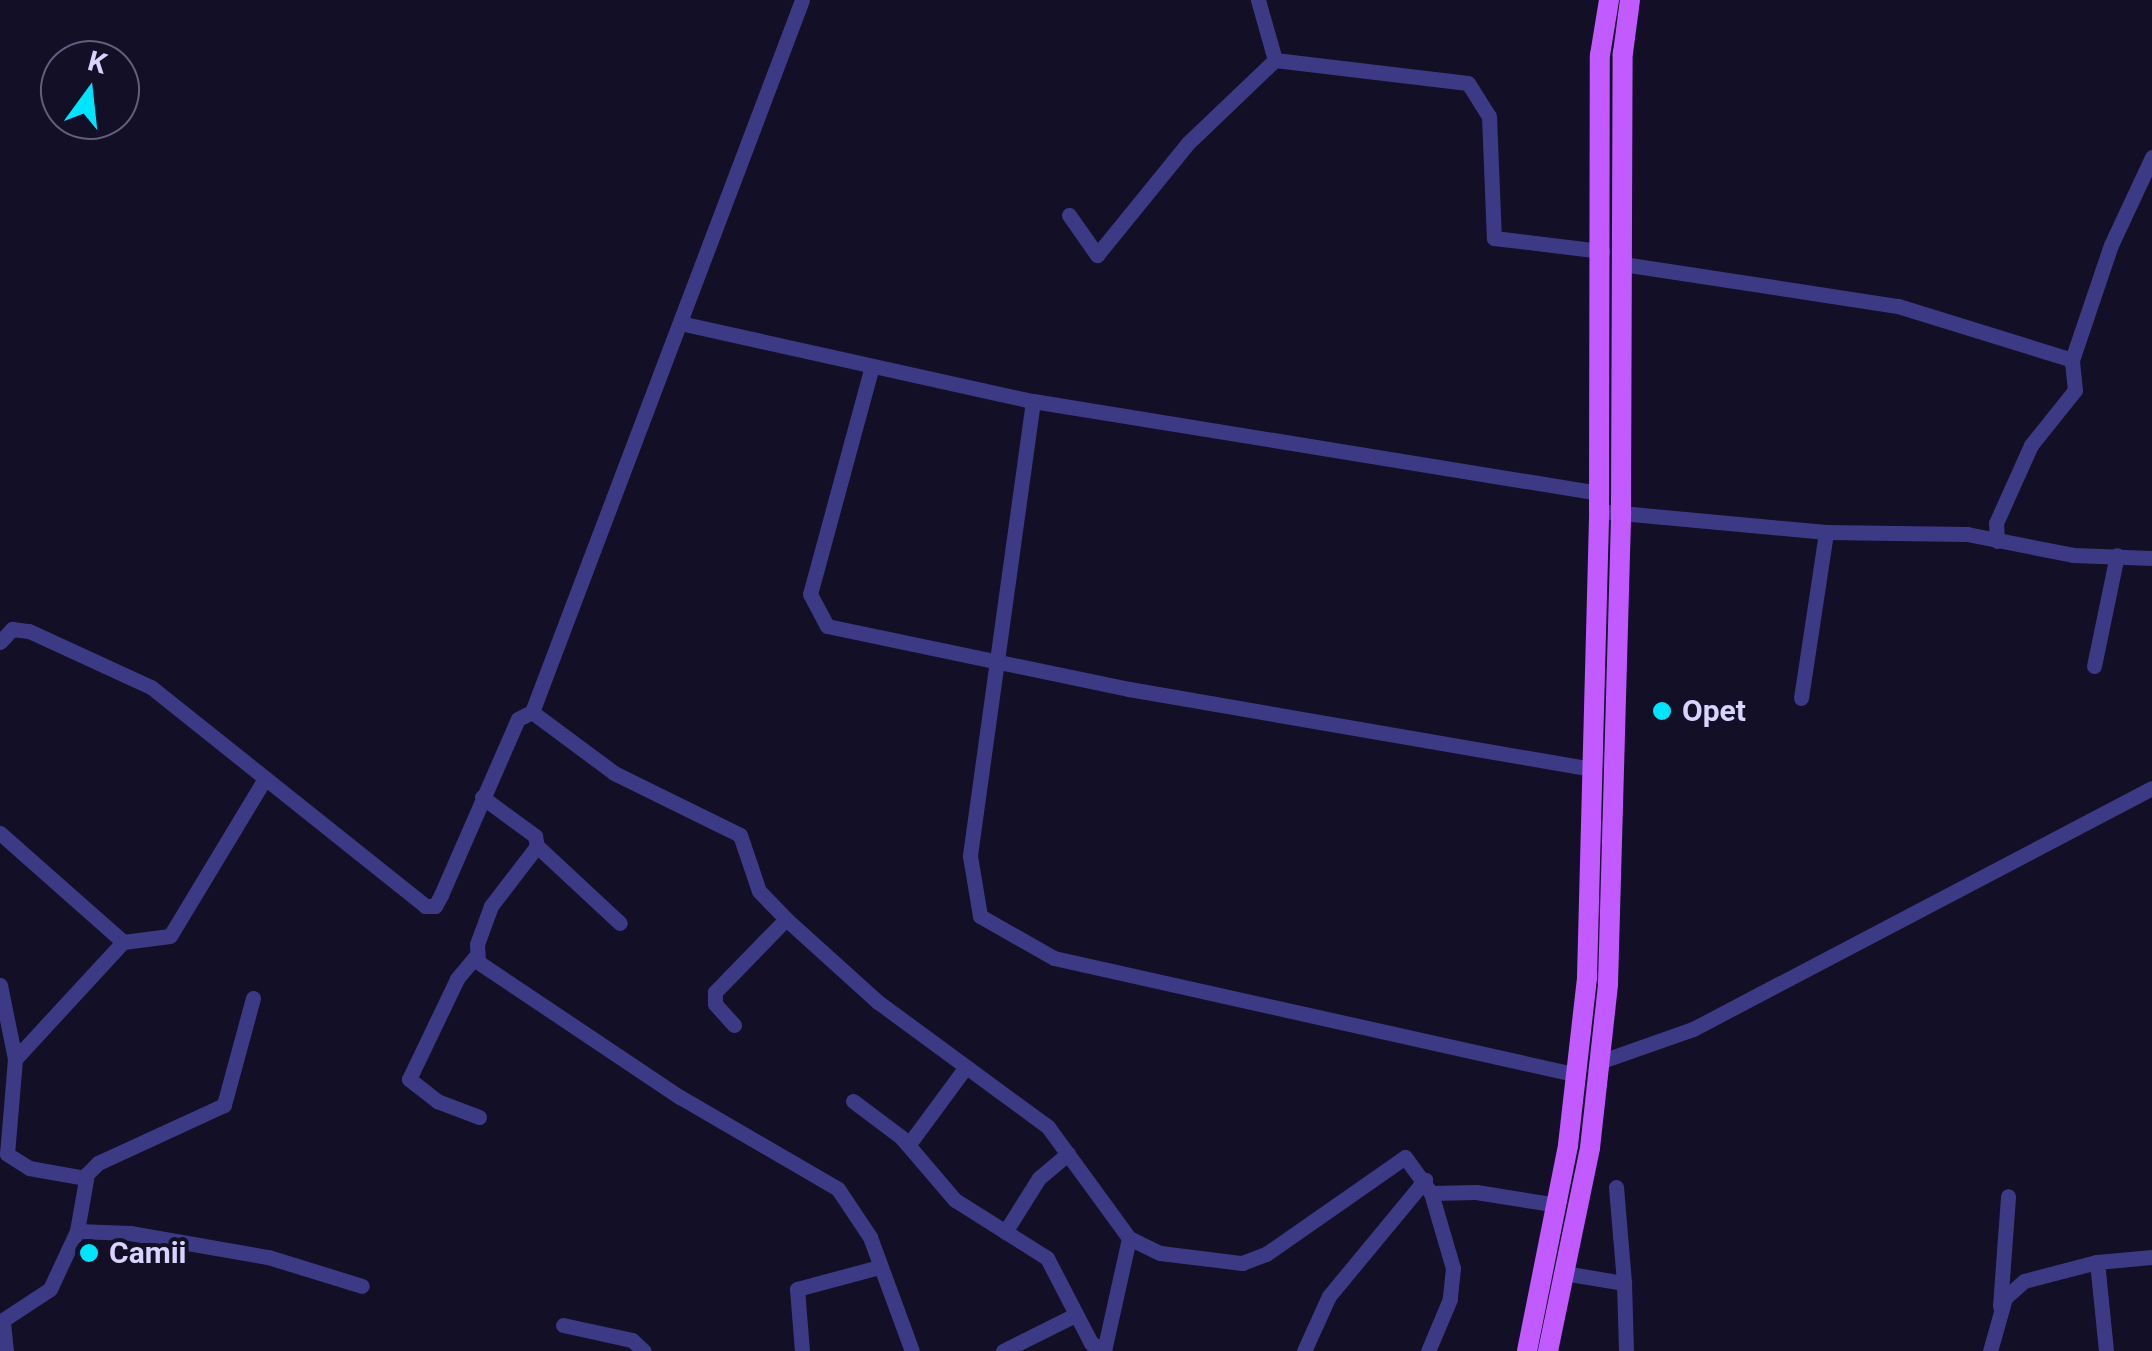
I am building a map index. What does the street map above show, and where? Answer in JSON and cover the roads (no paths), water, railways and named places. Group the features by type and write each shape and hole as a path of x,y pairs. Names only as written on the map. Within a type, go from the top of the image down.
{"main road":[{"path":"1527,1351 1578,1075 1593,769 1599,502 1600,55 1608,0"},
{"path":"1548,1351 1602,1061 1621,512 1623,53 1630,0"}],"street":[{"path":"0,642 12,629 29,631 114,666 151,687 263,782 424,906 435,906 518,719 532,712 802,0"},
{"path":"1258,0 1275,60"},
{"path":"1069,216 1097,255 1188,143 1275,60"},
{"path":"1275,60 1468,83 1489,116 1494,238 1602,251"},
{"path":"1997,542 1996,523 2032,445 2075,390 2072,360 2110,245 2152,157"},
{"path":"1623,264 1898,306 2072,360"},
{"path":"680,324 1033,401 1599,502 1621,512 1826,532 1967,534 1997,542 2152,558"},
{"path":"872,366 810,594 816,614 828,626 994,663 1593,769"},
{"path":"1033,401 970,856 973,899 996,930 1054,958 1578,1075"},
{"path":"1801,698 1826,532"},
{"path":"2094,666 2117,555"},
{"path":"532,712 614,772 740,836 759,892 964,1068 1048,1127 1129,1238 1160,1253 1242,1263 1266,1254 1405,1157 1428,1186 1454,1268 1450,1300 1428,1351"},
{"path":"15,1060 122,942 170,936 263,782"},
{"path":"1602,1061 1694,1028 2152,788"},
{"path":"482,797 535,836 537,846 620,923"},
{"path":"0,833 122,942"},
{"path":"479,1117 437,1100 409,1079 456,979 476,956 492,906 537,846"},
{"path":"734,1026 716,1004 715,992 786,919"},
{"path":"476,956 680,1097 826,1178 856,1212 912,1351"},
{"path":"0,985 15,1060 7,1154 29,1168 86,1178"},
{"path":"6,1351 3,1320 50,1289 76,1231 86,1178 98,1163 224,1104 253,998"},
{"path":"909,1144 964,1068"},
{"path":"853,1101 909,1144 944,1192 1047,1258 1090,1343 1104,1351 1129,1238"},
{"path":"1005,1232 1039,1178 1068,1154"},
{"path":"1428,1186 1557,1205"},
{"path":"1304,1351 1329,1296 1428,1186"},
{"path":"1616,1187 1626,1351"},
{"path":"1990,1351 2000,1310 2008,1196"},
{"path":"76,1231 130,1232 268,1257 362,1286"},
{"path":"2000,1310 2024,1280 2098,1262 2152,1257"},
{"path":"2098,1262 2106,1351"},
{"path":"802,1351 797,1289 879,1267"},
{"path":"1564,1274 1624,1283"},
{"path":"1003,1351 1074,1314"},
{"path":"563,1325 632,1340 644,1351"}],"place":[{"name":"Opet","path":"1662,711"},
{"name":"Camii","path":"89,1253"}]}
